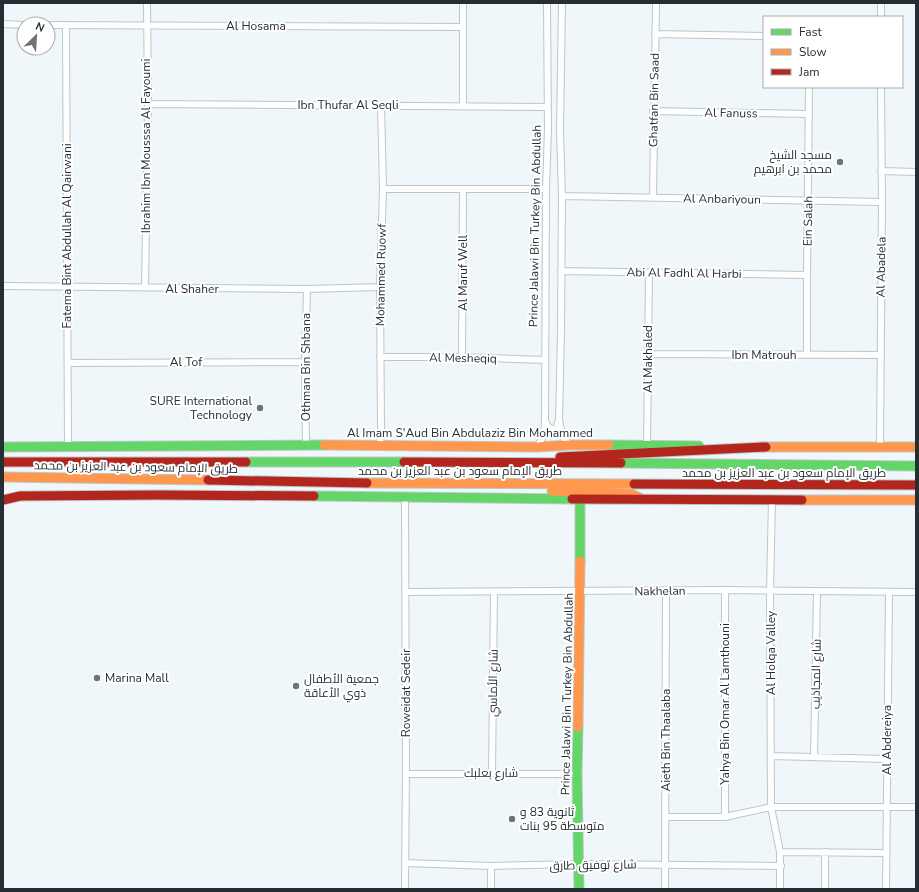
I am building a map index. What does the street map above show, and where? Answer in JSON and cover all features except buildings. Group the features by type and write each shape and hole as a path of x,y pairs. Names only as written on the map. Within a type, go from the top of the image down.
{"street":[{"name":"Ibrahim Ibn Mousssa Al Fayoumi","path":"145,288 148,104 146,25 147,3"},
{"path":"463,3 463,105"},
{"name":"Prince Jalawi Bin Turkey Bin Abdullah","path":"537,447 544,435 545,421 546,189 548,141 547,3"},
{"name":"Prince Jalawi Bin Turkey Bin Abdullah","path":"562,3 560,130 562,196 561,377 559,420 562,436 570,445"},
{"name":"Ghatfan Bin Saad","path":"653,198 656,3"},
{"path":"881,3 881,16"},
{"path":"3,24 16,25"},
{"name":"Al Hosama","path":"56,25 463,27"},
{"name":"Fatema Bint Abdullah Al Qairwani","path":"66,25 68,447"},
{"path":"655,34 763,36"},
{"name":"Ein Salah","path":"807,355 809,88"},
{"name":"Al Abadela","path":"880,447 882,202 881,88"},
{"name":"Ibn Thufar Al Seqli","path":"148,104 381,106 463,105 548,107"},
{"name":"Mohammed Ruowf","path":"380,445 380,287 383,189 381,106"},
{"name":"Al Fanuss","path":"654,112 809,114"},
{"path":"548,129 560,130"},
{"path":"548,141 561,142"},
{"path":"881,170 916,172"},
{"path":"383,189 546,189"},
{"name":"Al Maruf Well","path":"462,357 463,190"},
{"name":"Al Anbariyoun","path":"562,196 882,202"},
{"name":"Abi Al Fadhl Al Harbi","path":"561,271 807,275"},
{"name":"Al Makhaled","path":"647,445 649,273"},
{"name":"Al Shaher","path":"3,286 307,289 380,287"},
{"name":"Othman Bin Shbana","path":"306,444 305,362 307,289"},
{"name":"Ibn Matrouh","path":"649,354 880,355"},
{"name":"Al Mesheqiq","path":"380,357 462,357 545,360"},
{"name":"Al Tof","path":"68,363 305,362"},
{"path":"545,421 548,427 555,429 557,428 559,420"},
{"path":"3,443 24,448"},
{"name":"Al Imam S'Aud Bin Abdulaziz Bin Mohammed","path":"24,448 306,444 537,447 570,445 647,445 916,447"},
{"path":"3,447 24,448"},
{"path":"459,462 766,447"},
{"name":"طريق الإمام سعود بن عبد العزيز بن محمد","path":"3,462 459,462 916,466"},
{"name":"طريق الإمام سعود بن عبد العزيز بن محمد","path":"3,476 420,484 916,486"},
{"path":"519,484 536,490 631,494 642,499"},
{"path":"3,495 916,500"},
{"path":"3,500 20,496"},
{"name":"Roweidat Sedeir","path":"405,497 405,889"},
{"name":"Prince Jalawi Bin Turkey Bin Abdullah","path":"578,889 577,774 580,499"},
{"name":"Al Holqa Valley","path":"772,499 770,591 772,756 771,807 780,852 780,889"},
{"name":"Nakhelan","path":"405,592 666,592 725,590 916,592"},
{"name":"Yahya Bin Omar Al Lamthouni","path":"725,590 725,817"},
{"name":"شارع المجاذيب","path":"814,757 818,591"},
{"name":"شارع الأماسي","path":"492,773 494,592"},
{"name":"Aieth Bin Thaalaba","path":"665,889 666,592"},
{"name":"Al Abdereiya","path":"886,889 886,759 889,592"},
{"path":"772,756 886,759"},
{"name":"شارع بعلبك","path":"406,774 577,774"},
{"path":"666,817 725,817 771,807 916,807"},
{"path":"780,852 886,853"},
{"path":"825,852 825,889"},
{"name":"شارع توفيق طارق","path":"405,863 492,866 578,864 781,866"},
{"path":"491,889 492,866"}],"traffic: fast":[{"path":"3,447 324,445"},
{"path":"609,445 699,446"},
{"path":"246,462 404,462"},
{"path":"621,463 916,466"},
{"path":"314,496 572,499"},
{"path":"580,499 580,561"},
{"path":"578,727 577,774 579,889"}],"traffic: slow":[{"path":"324,445 537,447 609,445"},
{"path":"759,447 916,447"},
{"path":"3,477 208,480"},
{"path":"367,483 634,484"},
{"path":"552,491 631,494 642,499"},
{"path":"802,500 916,500"},
{"path":"578,727 580,561"}],"traffic: jam":[{"path":"560,457 766,447"},
{"path":"3,462 246,462"},
{"path":"404,462 621,463"},
{"path":"208,480 367,483"},
{"path":"634,484 916,485"},
{"path":"3,500 20,496 314,496"},
{"path":"572,499 802,500"}],"place":[{"name":"مسجد الشيخ محمد بن ابرهيم","path":"840,162"},
{"name":"SURE International Technology","path":"260,408"},
{"name":"Marina Mall","path":"97,678"},
{"name":"جمعية الأطفال ذوي الأعاقة","path":"296,686"},
{"name":"ثانوية 83 و متوسطة 95 بنات","path":"512,819"}]}
